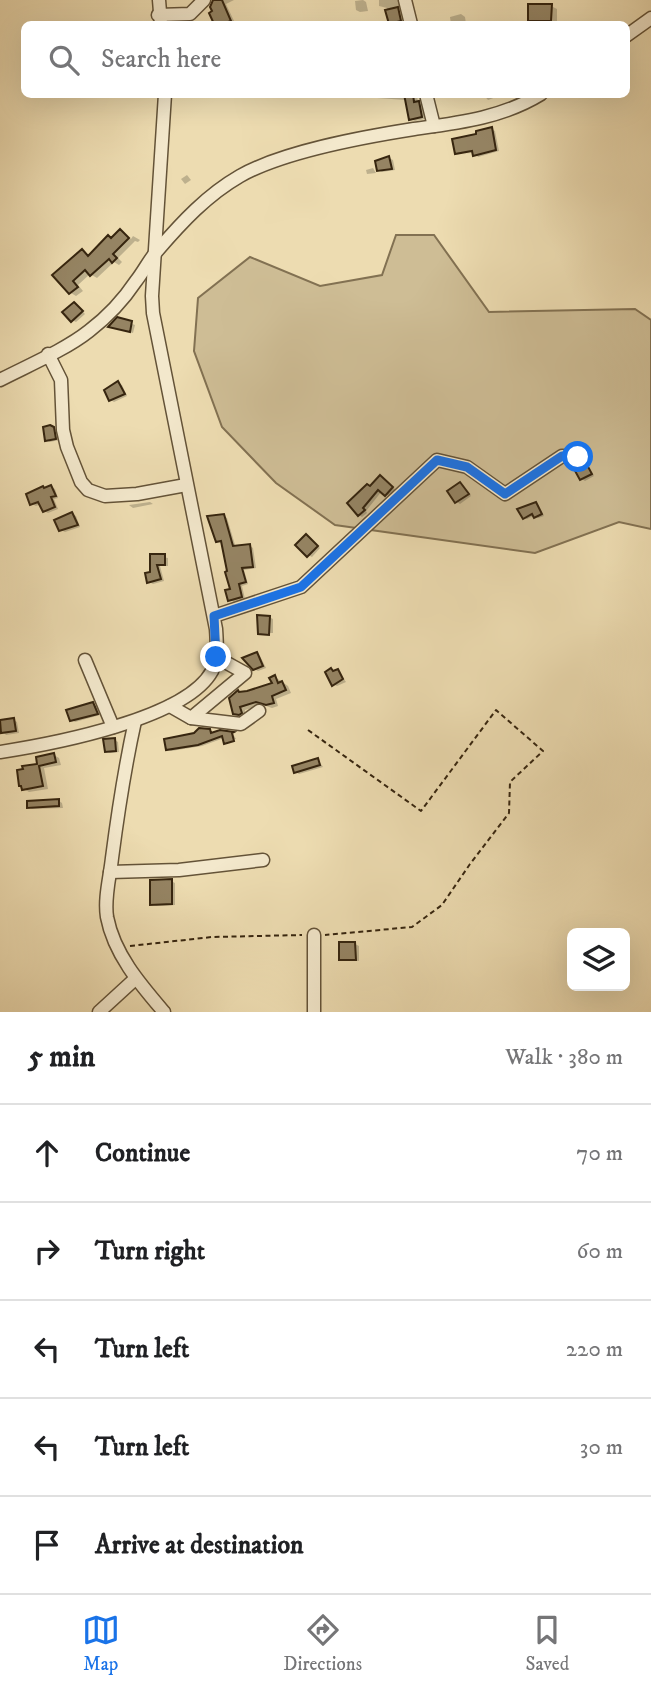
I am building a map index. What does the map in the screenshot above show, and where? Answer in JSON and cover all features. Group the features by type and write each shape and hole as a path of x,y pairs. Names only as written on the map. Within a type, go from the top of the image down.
{"street":[{"path":"159,0 160,18 190,13 204,0"},
{"path":"405,0 410,21"},
{"path":"630,33 651,18"},
{"path":"0,752 135,721 195,692 213,670 216,657 214,616 153,313 165,98"},
{"path":"427,98 434,127"},
{"path":"0,380 88,332 135,284 156,252 209,196 241,176 261,166 325,147 474,120 513,109 534,98"},
{"path":"48,354 61,380 63,430 67,447 81,482 88,490 105,496 137,494 186,485"},
{"path":"214,616 301,587 437,460 467,467 505,494 562,456 578,457"},
{"path":"191,718 244,673 216,657"},
{"path":"85,660 113,727"},
{"path":"170,706 191,718 241,724 259,711"},
{"path":"135,721 121,792 107,915 118,947 135,979 164,1012"},
{"path":"110,872 179,870 262,860"},
{"path":"314,935 314,1012"},
{"path":"99,1012 135,979"}],"path":[{"path":"118,947 212,937 314,935 412,927 442,905 509,813 510,782 543,751 496,709 421,811 308,730"}],"shaded area":[{"path":"396,235 434,235 489,312 635,309 651,320 651,529 619,522 535,553 335,525 276,483 222,427 194,351 198,298 250,257 320,286 382,275"}],"building":[{"path":"213,0 222,0 231,21 213,21 210,7"},
{"path":"528,4 552,4 551,21 528,21"},
{"path":"398,7 401,21 388,21 385,10"},
{"path":"405,98 414,98 414,102 419,101 422,117 409,120"},
{"path":"492,127 496,150 473,156 472,151 455,154 452,139 476,134 476,131"},
{"path":"389,156 392,169 377,171 375,161"},
{"path":"120,229 129,238 113,254 117,258 112,263 109,259 90,276 85,270 73,281 78,287 69,294 52,275 82,249 88,256 108,235 111,238"},
{"path":"74,302 83,311 71,322 62,312"},
{"path":"117,317 132,321 130,332 108,327"},
{"path":"118,381 125,394 109,401 104,390"},
{"path":"43,427 54,427 56,439 45,441"},
{"path":"586,463 592,474 580,480 574,469"},
{"path":"380,475 393,487 385,496 378,490 358,516 347,503"},
{"path":"460,482 469,494 455,503 447,491"},
{"path":"51,485 56,496 51,497 55,507 43,512 38,502 30,505 26,494"},
{"path":"536,502 542,514 534,518 532,514 523,519 517,509"},
{"path":"72,512 78,525 59,531 54,520"},
{"path":"224,514 233,546 250,544 253,567 242,568 246,582 239,584 242,597 228,601 225,590 230,589 221,541 216,542 207,516"},
{"path":"306,534 318,546 307,557 295,545"},
{"path":"150,554 165,554 165,565 157,565 161,579 147,583 145,573 150,572"},
{"path":"257,615 270,616 269,635 258,634"},
{"path":"257,652 263,666 253,670 242,658"},
{"path":"331,668 333,671 338,669 343,679 332,686 325,672"},
{"path":"275,675 278,683 282,681 286,690 272,696 274,703 266,705 256,702 240,707 242,713 239,715 233,714 229,698 238,690 247,691 272,683 269,678"},
{"path":"93,702 98,714 70,721 66,710"},
{"path":"14,718 16,731 1,733 0,720"},
{"path":"199,728 210,729 211,733 220,730 234,732 234,741 224,744 222,736 198,745 166,750 164,739 194,733"},
{"path":"115,738 116,751 105,752 103,739"},
{"path":"54,753 56,762 39,766 43,786 22,790 17,770 23,769 22,766 37,764 36,757"},
{"path":"318,758 320,765 294,773 292,766"},
{"path":"59,799 59,806 27,808 27,801"},
{"path":"172,879 172,904 150,905 150,880"},
{"path":"339,942 355,942 356,960 339,960"}],"route":[{"path":"216,657 214,616 301,587 437,460 467,467 505,494 562,456 578,457"}]}
